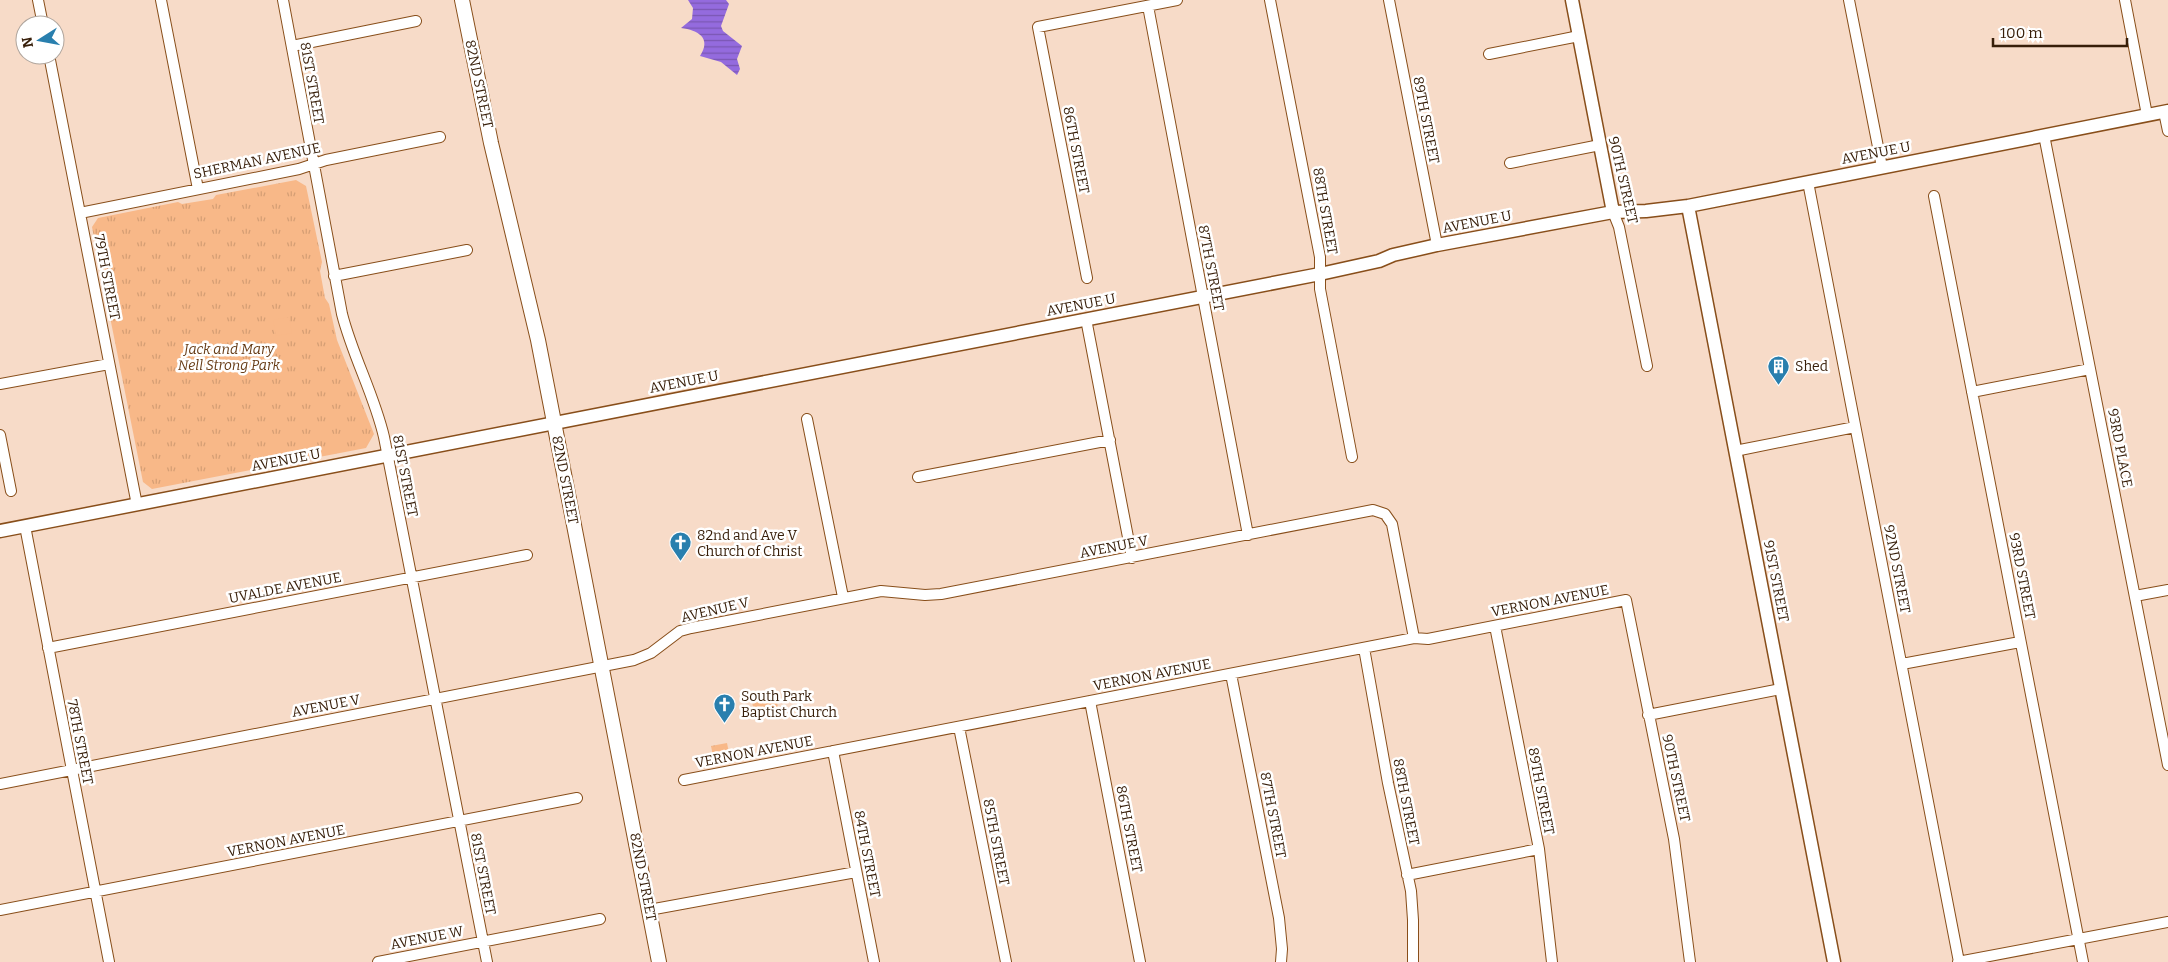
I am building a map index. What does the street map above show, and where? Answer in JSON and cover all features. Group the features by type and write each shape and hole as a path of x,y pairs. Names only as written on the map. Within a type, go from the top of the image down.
{"main road":[{"name":"82ND STREET","path":"462,0 491,143 538,340 659,962"}],"street":[{"path":"38,0 41,15"},
{"path":"161,0 198,189"},
{"name":"81ST STREET","path":"282,0 334,276 348,340 374,402 382,430 487,962"},
{"path":"1148,6 1177,0"},
{"name":"88TH STREET","path":"1270,0 1320,257 1320,288 1352,457"},
{"name":"89TH STREET","path":"1389,0 1437,245"},
{"name":"90TH STREET","path":"1572,0 1613,212 1619,227 1647,366"},
{"path":"1849,0 1882,167"},
{"path":"2125,0 2147,115"},
{"name":"86TH STREET","path":"1086,278 1038,27 1148,6"},
{"name":"87TH STREET","path":"1148,6 1248,534"},
{"path":"292,46 416,21"},
{"path":"1489,54 1579,36"},
{"name":"79TH STREET","path":"51,65 137,505"},
{"path":"2166,112 2168,132"},
{"name":"AVENUE U","path":"0,531 1320,274 1379,261 1393,255 1437,245 1613,212 1646,211 1688,206 2166,112"},
{"name":"93RD PLACE","path":"2044,135 2168,766"},
{"name":"SHERMAN AVENUE","path":"80,213 299,169 326,160 440,137"},
{"path":"1510,163 1600,144"},
{"name":"92ND STREET","path":"1808,182 1959,962"},
{"name":"93RD STREET","path":"1934,196 2083,962"},
{"name":"91ST STREET","path":"1688,206 1834,962"},
{"path":"334,276 467,250"},
{"path":"1086,319 1132,558"},
{"path":"0,384 109,364"},
{"path":"1972,392 2090,369"},
{"path":"807,419 843,597"},
{"path":"1735,451 1856,427"},
{"path":"0,435 11,491"},
{"path":"918,478 1110,440"},
{"name":"AVENUE V","path":"0,784 602,667 646,656 680,631 843,597 881,591 925,595 941,594 1373,510 1385,514 1392,524 1414,638"},
{"name":"78TH STREET","path":"25,526 109,962"},
{"name":"UVALDE AVENUE","path":"48,648 527,555"},
{"path":"2136,596 2168,590"},
{"name":"90TH STREET","path":"1626,600 1674,839 1690,962"},
{"name":"VERNON AVENUE","path":"684,780 1414,638 1429,638 1626,600"},
{"name":"89TH STREET","path":"1495,626 1539,849 1552,962"},
{"path":"1902,664 2020,642"},
{"name":"88TH STREET","path":"1364,648 1388,783 1407,875 1413,920 1413,962"},
{"name":"87TH STREET","path":"1231,674 1280,925 1281,962"},
{"path":"1648,715 1781,689"},
{"name":"86TH STREET","path":"1090,701 1140,962"},
{"name":"85TH STREET","path":"960,726 1006,962"},
{"name":"84TH STREET","path":"833,751 874,962"},
{"name":"VERNON AVENUE","path":"0,910 577,798"},
{"path":"1407,875 1539,849"},
{"path":"649,910 856,872"},
{"name":"AVENUE W","path":"378,962 600,919"},
{"path":"1959,962 2168,922"}],"green space":[{"name":"Jack and Mary Nell Strong Park","path":"296,180 306,186 322,262 320,271 325,298 329,304 337,340 374,434 366,448 152,489 143,482 92,227 98,218 178,202 182,204 213,199 216,195"},
{"path":"289,317 292,333 276,336 273,320"},
{"path":"776,696 778,708 754,713 752,701"},
{"path":"727,743 730,758 714,761 711,746"}],"shaded area":[{"path":"688,0 726,0 729,4 721,26 723,31 742,46 737,59 740,69 737,75 721,62 700,56 704,40 698,33 681,28 692,19 693,8"}],"place":[{"name":"Shed","path":"1779,385"},
{"name":"82nd and Ave V Church of Christ","path":"681,562"},
{"name":"South Park Baptist Church","path":"725,723"}]}
